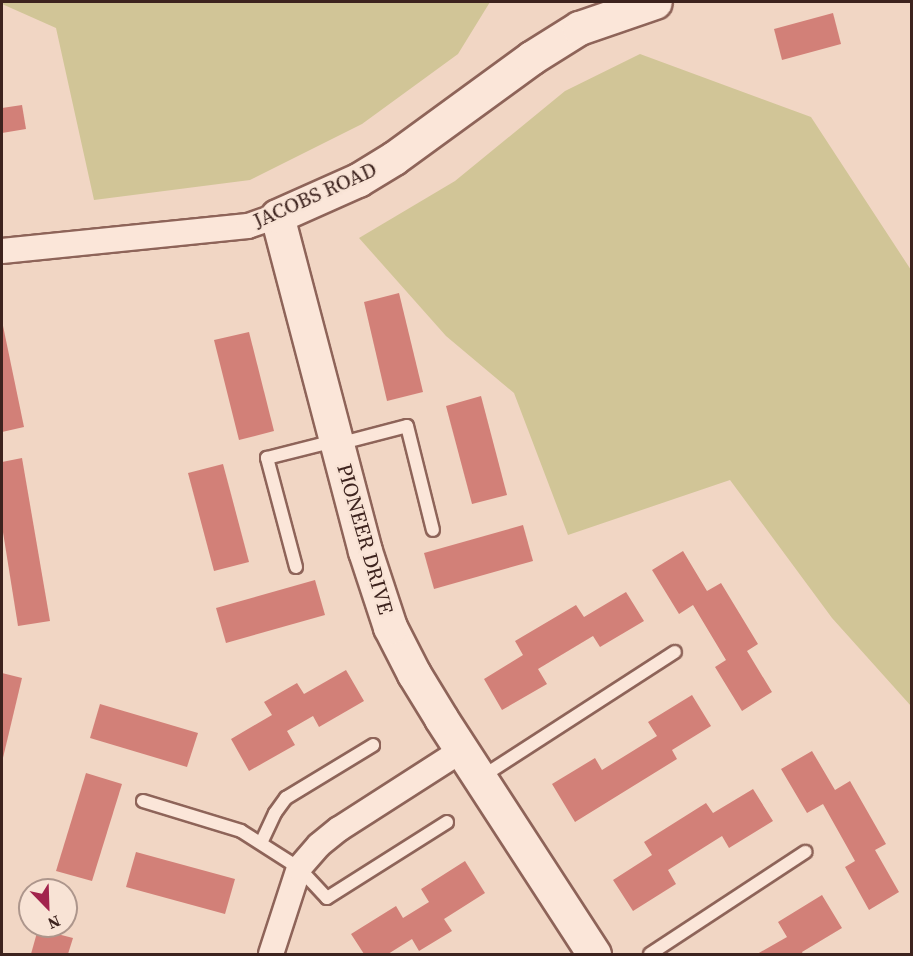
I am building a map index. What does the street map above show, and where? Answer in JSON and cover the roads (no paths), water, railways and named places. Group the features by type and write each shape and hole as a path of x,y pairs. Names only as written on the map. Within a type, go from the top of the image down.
{"street":[{"name":"JACOBS ROAD","path":"2,251 248,226 278,216 358,180 394,158 531,58 579,28 655,2"},
{"name":"PIONEER DRIVE","path":"278,216 376,590 390,627 414,674 594,954"},
{"path":"271,954 299,868 319,845 339,829 462,750"}],"lane":[{"path":"296,567 267,458 407,426 433,530"},
{"path":"480,778 675,652"},
{"path":"261,843 274,813 286,798 373,745"},
{"path":"143,801 241,831 299,868 327,898 447,822"},
{"path":"650,954 805,852"}]}
